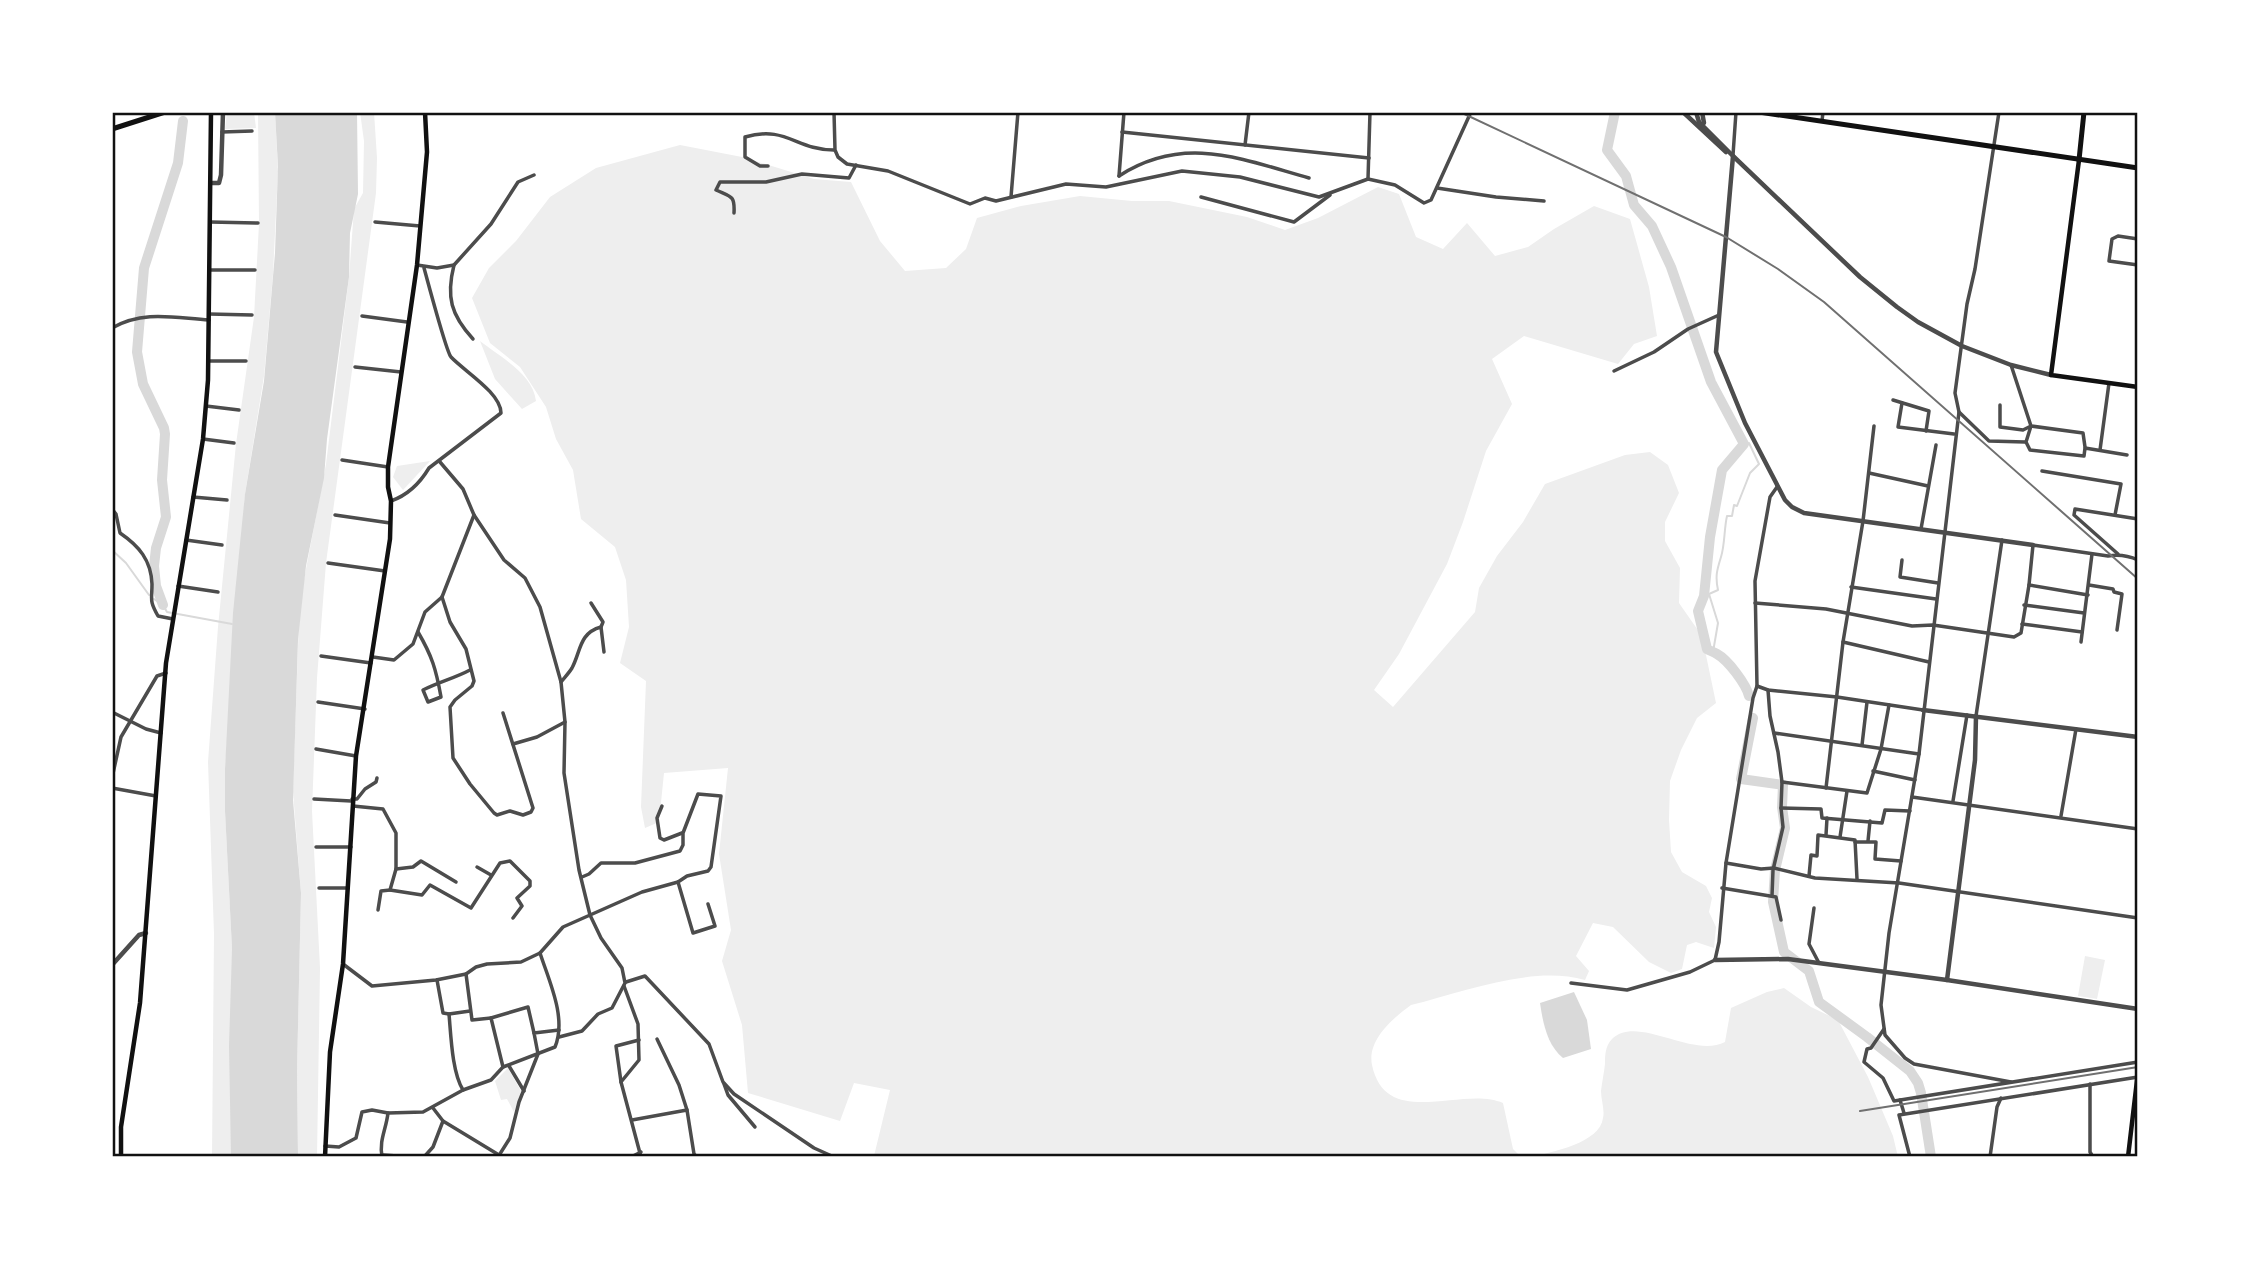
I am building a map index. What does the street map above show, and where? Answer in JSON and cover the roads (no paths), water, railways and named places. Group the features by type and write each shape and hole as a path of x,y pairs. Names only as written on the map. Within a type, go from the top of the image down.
{"main road":[{"path":"112,129 165,112"},
{"path":"121,1157 121,1127 141,1003 166,673 206,406 209,361 211,112"},
{"path":"325,1157 330,1052 343,964 356,756 390,539 388,467 417,265 427,152 425,112"},
{"path":"1759,112 2138,168"},
{"path":"2084,112 2051,375 2138,387"},
{"path":"2128,1157 2138,1075"}],"street":[{"path":"211,183 219,183 221,175 223,112"},
{"path":"834,112 835,150 847,164 888,171 970,204 985,198 996,201 1066,184 1105,187 1182,171 1240,177 1319,197 1368,179 1395,186 1424,203 1431,200 1471,112"},
{"path":"1011,197 1018,112"},
{"path":"1118,184 1124,112"},
{"path":"1245,145 1249,112"},
{"path":"1368,179 1370,112"},
{"path":"1683,112 1718,146 1733,156"},
{"path":"1696,112 1699,122 1733,156 1878,292 1918,321 1962,346 2011,365 2051,375"},
{"path":"1702,112 1702,122 1708,130"},
{"path":"1736,112 1716,352 1745,423 1777,487 1792,508 1804,513 2092,554 2118,554"},
{"path":"1821,123 1824,112"},
{"path":"1999,112 1955,393 1959,412 1919,754 1881,1005 1885,1035 1914,1064 2011,1082"},
{"path":"222,132 252,131"},
{"path":"1122,132 1369,158"},
{"path":"768,166 760,166 745,157 745,138 759,133 779,134 821,150 835,150"},
{"path":"1119,176 1162,156 1193,151 1233,157 1309,178"},
{"path":"734,213 732,197 716,190 720,182 766,182 802,174 849,178 856,165"},
{"path":"472,339 458,323 450,301 454,265 491,223 518,182 534,175"},
{"path":"1437,188 1544,201"},
{"path":"1201,197 1294,222 1334,192"},
{"path":"210,222 258,223"},
{"path":"375,222 420,226"},
{"path":"2138,239 2118,236 2112,239 2109,261 2138,265"},
{"path":"417,265 424,268 454,265"},
{"path":"391,501 402,497 421,480 429,468 501,413 501,408 489,391 448,355 424,268"},
{"path":"210,270 255,270"},
{"path":"112,328 134,317 252,315"},
{"path":"1614,371 1654,352 1688,329 1719,315"},
{"path":"362,316 407,322"},
{"path":"112,345 112,381"},
{"path":"209,361 246,361"},
{"path":"2000,405 2000,427 2023,430 2031,426 2083,433 2084,456 2030,450 2026,442 2031,426 2011,365"},
{"path":"355,367 401,372"},
{"path":"2100,450 2109,383"},
{"path":"1893,400 1929,411 1926,431"},
{"path":"1902,403 1898,427 1955,434"},
{"path":"206,406 239,410"},
{"path":"1959,412 1989,441 2026,442"},
{"path":"1826,788 1843,642 1863,521 1874,426"},
{"path":"203,439 234,443"},
{"path":"1921,529 1937,445"},
{"path":"2085,448 2127,455"},
{"path":"342,460 388,467"},
{"path":"440,462 463,489 474,515 505,560 525,578 540,607 561,682 565,722 564,773 581,877 590,915 601,939 622,968 624,984 638,1024 639,1060 621,1082"},
{"path":"2042,471 2120,484 2115,515"},
{"path":"1869,473 1929,486"},
{"path":"1716,960 1722,888 1757,686 1756,574 1770,496 1777,487"},
{"path":"193,496 227,500"},
{"path":"112,509 116,514 120,533 134,543 148,562 152,589 149,598 158,616 173,618"},
{"path":"2138,519 2074,509 2074,514 2118,554 2138,560"},
{"path":"335,515 390,523"},
{"path":"321,656 394,660 408,650 425,612 442,597 474,515"},
{"path":"186,540 222,545"},
{"path":"1947,980 1975,760 1976,716 2001,540"},
{"path":"1755,603 2014,637 2021,633 2033,545"},
{"path":"2081,642 2092,554"},
{"path":"1902,560 1900,577 1938,583"},
{"path":"328,563 385,570"},
{"path":"2029,585 2088,595"},
{"path":"2089,585 2113,589 2114,592 2122,594 2117,630"},
{"path":"178,586 218,592"},
{"path":"1852,587 1936,599"},
{"path":"442,597 446,612 466,649 474,681 450,707 453,761 497,815 510,811 523,815 531,812 533,808 503,713"},
{"path":"591,603 603,622 601,627 604,652"},
{"path":"2024,605 2085,613"},
{"path":"2022,624 2082,632"},
{"path":"561,682 573,666 587,633 601,627"},
{"path":"418,632 434,661 438,682 441,696 428,702 424,690 438,682 470,670"},
{"path":"1843,642 1929,662"},
{"path":"112,778 121,737 129,720 157,676 166,673"},
{"path":"1757,686 1768,690 2138,737"},
{"path":"1768,690 1782,782 1783,827 1774,868 1772,896"},
{"path":"318,702 365,709"},
{"path":"1862,745 1867,702"},
{"path":"1782,782 1867,793 1881,749 1889,705"},
{"path":"112,712 146,729 162,733"},
{"path":"1953,801 1967,715"},
{"path":"513,744 537,737 565,722"},
{"path":"2061,817 2076,729"},
{"path":"1774,733 1919,754"},
{"path":"316,749 356,756"},
{"path":"1873,771 1915,780"},
{"path":"352,802 376,782 377,778"},
{"path":"112,788 156,796"},
{"path":"1840,837 1847,791"},
{"path":"343,964 372,986 436,980 466,974 487,964 514,964 540,953 563,927 642,892 678,883 687,876 708,871 711,867 722,796 698,794 682,833 683,845 680,851 635,863 601,863 589,874 581,877"},
{"path":"1912,797 2138,829"},
{"path":"314,799 352,802 383,809 396,833 396,869 390,890"},
{"path":"662,806 656,825 660,838 664,840 682,833"},
{"path":"1781,808 1821,809 1822,818 1882,823 1885,810 1910,810"},
{"path":"1826,835 1827,818"},
{"path":"1868,841 1870,821"},
{"path":"1809,876 1811,855 1817,856 1818,835 1840,837 1855,842 1876,842 1875,859 1901,861"},
{"path":"1855,842 1857,879"},
{"path":"316,846 351,847"},
{"path":"396,869 413,867 421,861 456,882"},
{"path":"378,910 381,891 422,895 430,885 471,908 500,863 510,861 530,881 530,886 517,898 522,906 513,918"},
{"path":"1726,863 1852,881 1857,879 1899,883 2138,918"},
{"path":"477,867 491,875"},
{"path":"678,883 693,933 715,926 708,904"},
{"path":"319,888 348,888"},
{"path":"1722,888 1776,897 1781,920"},
{"path":"1814,908 1809,944 1819,963"},
{"path":"112,965 139,935 146,933"},
{"path":"325,1146 339,1147 356,1138 362,1112 372,1110 412,1114 433,1108 463,1090 491,1080 506,1066 555,1047 559,1030 540,953"},
{"path":"1571,984 1627,990 1690,972 1716,960 1762,957 1947,980 2138,1009"},
{"path":"433,1108 443,1121 499,1156 510,1138 538,1054 528,1007 491,1018 472,1020 466,974"},
{"path":"559,1037 582,1031 598,1014 612,1008 624,984 645,976 709,1044 728,1095 755,1127"},
{"path":"436,980 443,1013 470,1011"},
{"path":"449,1014 459,1084 463,1090"},
{"path":"491,1018 506,1066 524,1091"},
{"path":"1884,1029 1871,1048 1867,1049 1864,1062 1883,1078 1894,1101 2138,1062"},
{"path":"534,1033 559,1030"},
{"path":"657,1039 679,1084 687,1110 694,1154 697,1157"},
{"path":"631,1157 641,1155 621,1082 616,1046 639,1040"},
{"path":"1910,1157 1899,1115 1904,1113 2138,1075"},
{"path":"723,1082 734,1094 814,1148 834,1157"},
{"path":"2090,1084 2092,1157"},
{"path":"1990,1157 1997,1107 2001,1098"},
{"path":"1900,1100 1904,1113"},
{"path":"632,1120 687,1110"},
{"path":"388,1113 380,1144 382,1156 412,1157"},
{"path":"424,1157 433,1147 443,1121"}],"waterway":[{"path":"1615,112 1607,150 1626,176 1634,205 1652,226 1671,267 1711,382 1744,444 1722,470 1710,537 1704,596 1698,611 1707,649 1716,653 1731,667 1749,696"},
{"path":"163,605 156,586 154,566 156,548 166,517 162,480 165,434 143,384 137,352 144,268 178,163 183,121"},
{"path":"1713,652 1718,623 1709,594 1718,590 1717,573 1727,516 1732,516 1734,505 1737,506 1750,473 1759,464 1749,443"},
{"path":"112,550 126,563 149,595"},
{"path":"154,599 163,605 167,612 232,624"},
{"path":"1753,718 1741,779 1783,785 1785,828 1775,870 1773,902 1784,952 1809,971 1819,1002 1910,1071 1921,1093 1931,1157"}],"railway":[{"path":"1460,112 1726,237 1778,269 1824,302 2138,579"},
{"path":"1860,1111 2138,1067"}]}
